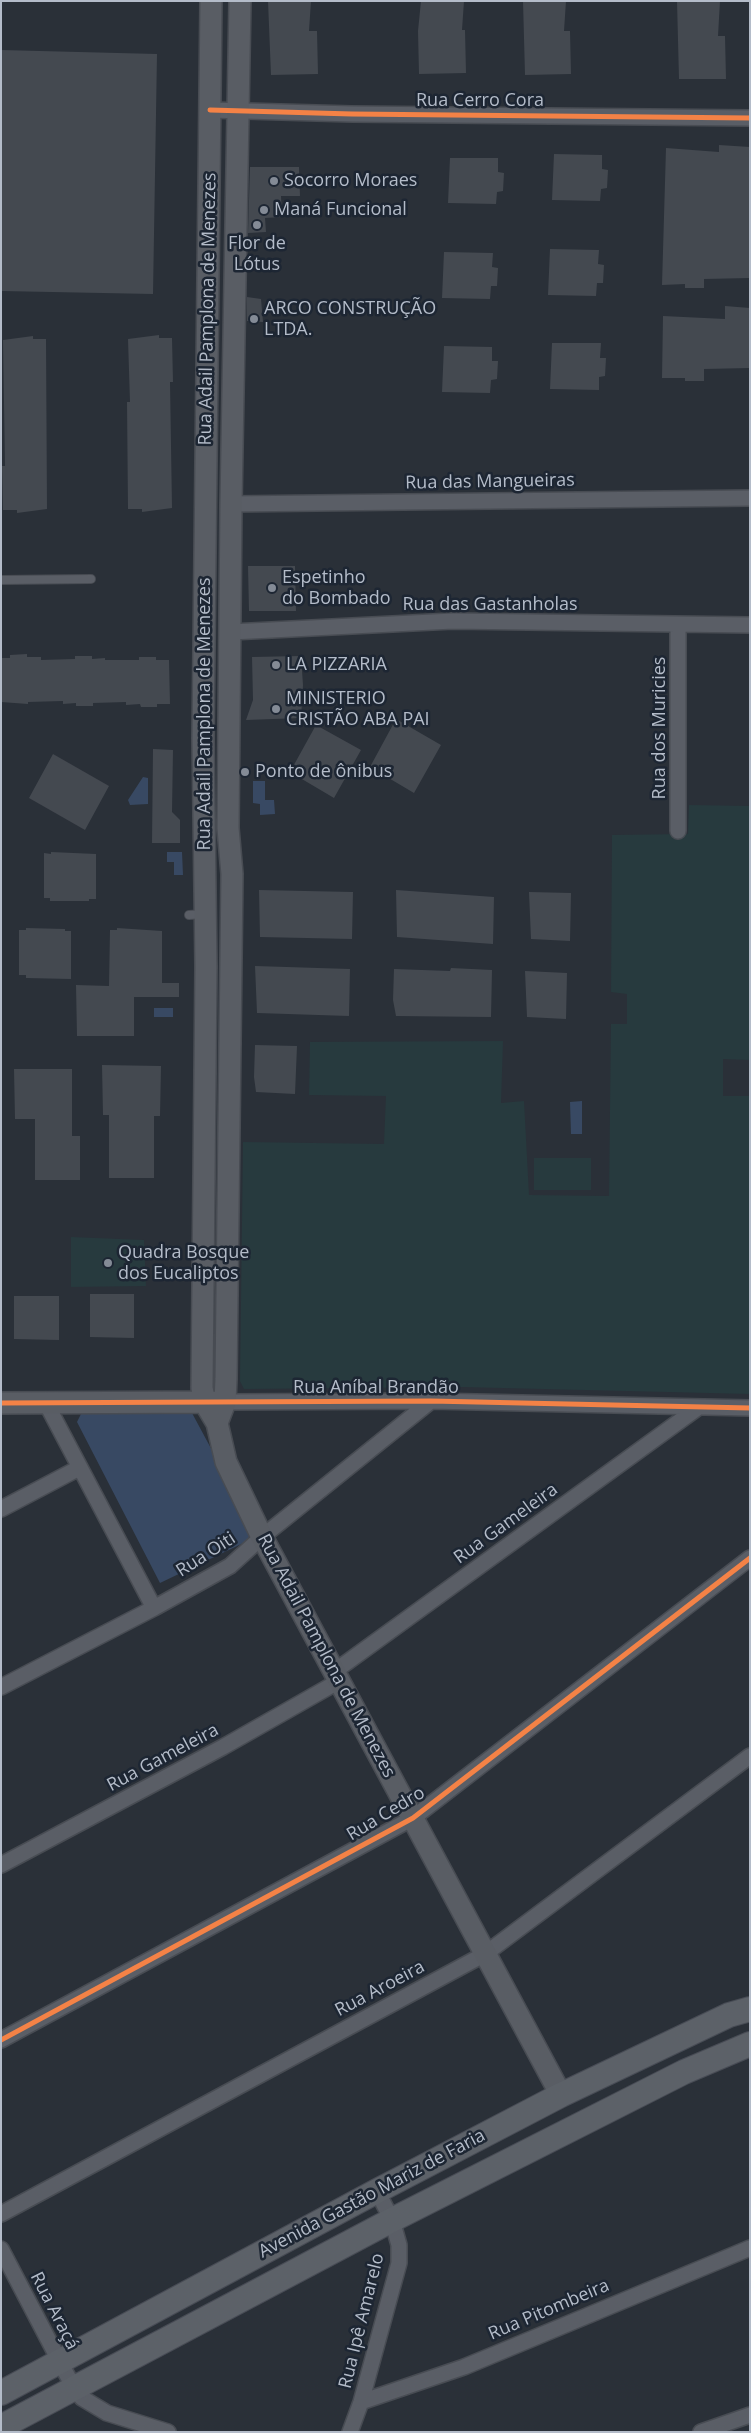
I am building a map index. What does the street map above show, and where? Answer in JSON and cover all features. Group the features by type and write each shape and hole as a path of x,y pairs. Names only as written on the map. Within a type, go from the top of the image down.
{"main road":[{"name":"Rua Adail Pamplona de Menezes","path":"211,1 205,589 197,915 206,967 202,1388 215,1402"},
{"name":"Rua Adail Pamplona de Menezes","path":"240,1 231,504 228,828 232,874 227,1218 215,1402 217,1422 226,1462 262,1537 561,2096"},
{"path":"205,589 211,594 213,617 230,626"},
{"path":"204,650 216,650 221,654 224,677 230,686"},
{"path":"206,967 230,966"},
{"path":"204,1122 210,1130 210,1149 214,1153 228,1155"},
{"path":"204,1184 215,1184 220,1188 223,1212 227,1218"},
{"name":"Rua Aníbal Brandão","path":"1,1403 215,1402"},
{"name":"Avenida Gastão Mariz de Faria","path":"1,2393 378,2191 561,2096 739,2012"},
{"name":"Avenida Gastão Mariz de Faria","path":"7,2428 392,2220 684,2072 750,2044"}],"street":[{"name":"Rua Cerro Cora","path":"210,110 239,112 750,118"},
{"name":"Rua das Mangueiras","path":"231,504 750,498"},
{"name":"Rua das Gastanholas","path":"230,626 453,621 750,625"},
{"name":"Rua dos Muricies","path":"678,625 678,831"},
{"name":"Rua Aníbal Brandão","path":"215,1402 431,1402 750,1408"},
{"name":"Rua Oiti","path":"1,1687 154,1608 230,1566 262,1537 431,1402"},
{"path":"46,1404 154,1608"},
{"name":"Rua Gameleira","path":"1,1865 223,1748 338,1676 698,1407"},
{"path":"1,1509 79,1468"},
{"name":"Rua Cedro","path":"1,2040 413,1818 750,1558"},
{"name":"Rua Aroeira","path":"1,2214 485,1954 750,1756"},
{"path":"739,2012 750,1995"},
{"name":"Rua Ipê Amarelo","path":"350,2432 362,2402 399,2263 400,2245 392,2220 378,2191"},
{"name":"Rua Pitombeira","path":"362,2402 464,2367 750,2248"},
{"name":"Rua Araçá","path":"1,2249 75,2390 93,2407 168,2432"},
{"path":"701,2432 750,2415"}],"lane":[{"path":"1,580 91,579"}],"green space":[{"path":"689,805 750,806 750,1060 723,1059 723,1096 750,1096 750,1394 461,1387 244,1389 240,1381 243,1142 384,1144 386,1096 309,1095 310,1042 503,1041 501,1103 524,1101 529,1195 609,1196 611,1024 627,1024 627,994 611,992 612,835 688,834"},
{"path":"534,1158 591,1158 591,1190 534,1190"},
{"name":"Quadra Bosque dos Eucaliptos","path":"71,1237 144,1240 146,1286 71,1287"}],"water":[{"path":"143,777 148,778 148,804 130,805 128,800"},
{"path":"253,781 265,781 265,800 274,800 275,814 260,815 260,804 253,803"},
{"path":"167,852 182,852 183,875 174,875 174,862 167,862"},
{"path":"154,1008 173,1008 173,1017 154,1017"},
{"path":"582,1101 582,1134 571,1134 570,1102"},
{"path":"192,1413 258,1536 160,1583 77,1422 81,1414"}],"building":[{"path":"268,1 311,1 309,31 317,31 318,74 271,75"},
{"path":"421,1 464,1 462,30 465,30 466,73 419,74 418,31"},
{"path":"523,1 566,1 564,31 570,31 571,74 525,75"},
{"path":"677,1 720,1 718,36 725,36 726,79 679,79"},
{"path":"1,50 157,54 153,294 1,291"},
{"path":"719,145 750,147 750,278 704,279 704,288 685,288 685,284 662,285 666,148 719,152"},
{"path":"554,154 602,155 602,169 608,170 607,188 601,189 600,201 552,200"},
{"path":"450,158 498,158 498,172 504,173 503,191 497,192 496,204 448,203"},
{"name":"Socorro Moraes","path":"250,167 299,167 300,196 281,196 282,217 265,218 266,232 248,233"},
{"path":"550,249 599,250 598,264 604,265 603,283 597,283 596,296 548,295"},
{"path":"444,252 493,253 492,267 498,268 497,286 491,286 490,299 442,298"},
{"path":"247,297 261,299 263,322 247,321"},
{"path":"725,306 750,308 750,368 704,369 704,381 685,381 685,378 662,378 663,316 725,319"},
{"path":"159,335 159,338 172,338 173,382 170,382 172,508 142,512 142,509 128,509 127,402 130,402 128,339"},
{"path":"33,336 33,339 46,339 47,509 17,513 17,510 3,510 2,466 5,466 3,340"},
{"path":"552,343 601,343 600,358 606,358 605,376 599,377 599,390 550,389"},
{"path":"444,346 492,347 492,361 498,361 497,379 491,380 490,393 442,392"},
{"name":"Espetinho do Bombado","path":"248,566 295,566 296,611 249,611"},
{"path":"27,654 27,657 41,657 41,660 75,659 75,656 92,656 92,659 105,658 105,660 139,660 139,657 156,657 156,660 169,660 170,704 157,704 157,707 141,707 140,704 126,705 126,702 93,703 93,706 76,706 76,703 63,704 63,701 28,702 28,704 1,702 1,658 10,658 10,655"},
{"path":"301,656 303,685 301,718 246,720 253,700 252,657"},
{"path":"396,719 441,745 414,793 370,767"},
{"path":"316,725 361,750 334,798 290,772"},
{"path":"153,749 173,750 172,812 180,820 180,843 152,843"},
{"path":"53,754 109,786 85,830 29,798"},
{"path":"51,852 96,854 96,899 89,899 89,901 50,901 50,898 44,898 44,853 51,854"},
{"path":"259,890 353,892 352,939 260,937"},
{"path":"396,890 494,897 493,944 397,937"},
{"path":"529,892 571,893 570,941 531,939"},
{"path":"26,928 65,929 65,931 71,931 71,979 26,978 26,975 19,975 19,930 26,930"},
{"path":"117,928 162,931 162,983 179,983 179,997 134,997 134,1036 77,1036 76,985 109,986 110,930 117,930"},
{"path":"255,966 350,969 349,1016 257,1013"},
{"path":"451,968 492,970 491,1017 396,1016 393,1000 394,969 450,971"},
{"path":"525,971 567,973 566,1019 527,1017"},
{"path":"255,1045 297,1046 295,1094 256,1092 254,1077"},
{"path":"102,1065 161,1066 160,1116 154,1116 154,1178 109,1178 109,1115 103,1115"},
{"path":"14,1069 72,1069 72,1136 80,1136 80,1180 35,1180 35,1119 15,1119"},
{"path":"90,1294 134,1294 134,1338 90,1337"},
{"path":"14,1296 59,1296 59,1340 14,1339"}],"cycle path":[{"path":"210,110 352,114 750,118"},
{"path":"1,1403 431,1401 750,1408"},
{"path":"1,2040 413,1818 750,1558"}],"place":[{"name":"Socorro Moraes","path":"274,181"},
{"name":"Maná Funcional","path":"264,210"},
{"name":"Flor de Lótus","path":"257,225"},
{"name":"ARCO CONSTRUÇÃO LTDA.","path":"254,319"},
{"name":"Espetinho do Bombado","path":"272,588"},
{"name":"LA PIZZARIA","path":"276,665"},
{"name":"MINISTERIO CRISTÃO ABA PAI","path":"276,709"},
{"name":"Ponto de ônibus","path":"245,772"},
{"name":"Quadra Bosque dos Eucaliptos","path":"108,1263"}]}
